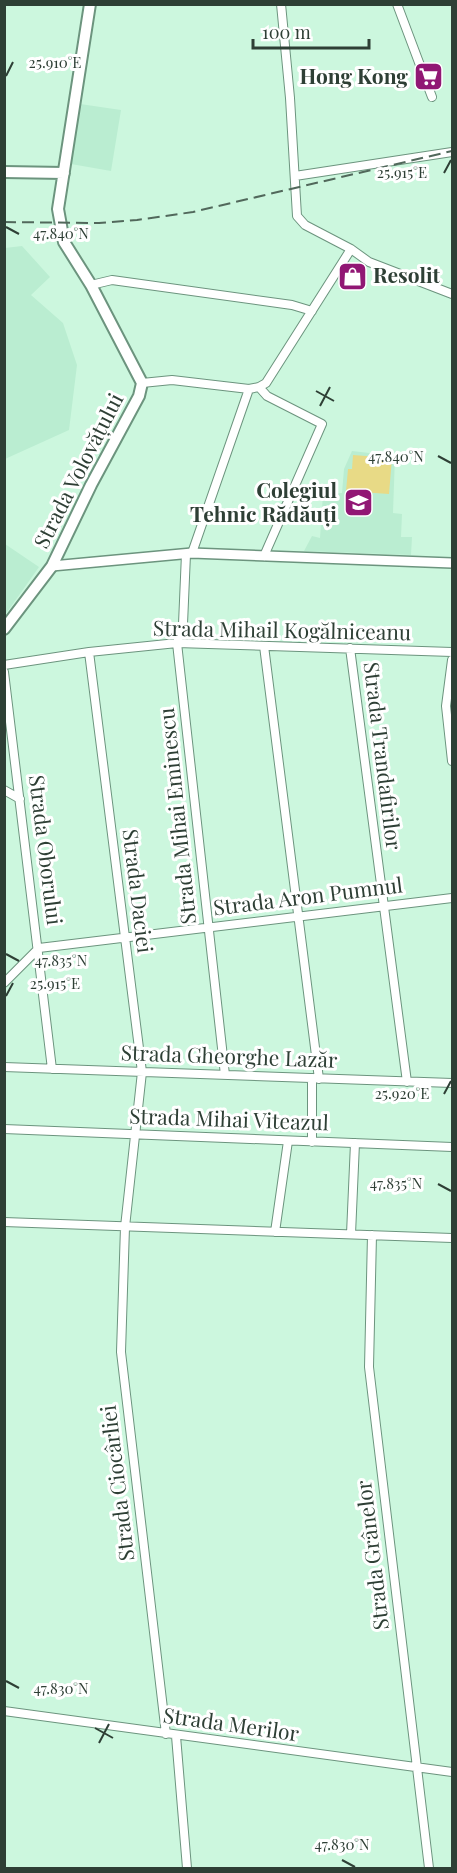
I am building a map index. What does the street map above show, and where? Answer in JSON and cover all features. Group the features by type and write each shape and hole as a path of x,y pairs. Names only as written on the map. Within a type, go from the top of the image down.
{"main road":[{"path":"90,4 58,209 62,234 68,249 91,285 142,384"},
{"path":"4,172 64,173"},
{"name":"Strada Volovățului","path":"4,629 52,566 91,485 139,396 142,384"}],"street":[{"path":"281,4 299,221 351,249 369,262 453,294"},
{"path":"397,4 432,97"},
{"path":"295,176 453,152"},
{"path":"264,556 322,424 267,396 259,387 269,380 351,249"},
{"path":"91,285 112,280 292,305 312,311"},
{"name":"Strada Volovățului","path":"142,384 172,380 249,389 259,387"},
{"name":"Strada Mihai Eminescu","path":"225,1075 177,643 183,624 189,553 249,389"},
{"path":"52,566 189,553 453,563"},
{"name":"Strada Mihail Kogălniceanu","path":"4,665 89,652 177,643 453,652"},
{"path":"264,646 316,1078 312,1142"},
{"name":"Strada Trandafirilor","path":"350,648 407,1082"},
{"name":"Strada Daciei","path":"89,652 142,1072 134,1134"},
{"path":"453,660 446,706 453,761"},
{"name":"Strada Oborului","path":"4,672 52,1069"},
{"path":"4,790 20,799"},
{"name":"Strada Aron Pumnul","path":"39,948 453,898"},
{"path":"4,984 39,948"},
{"name":"Strada Gheorghe Lazăr","path":"4,1067 453,1083"},
{"name":"Strada Mihai Viteazul","path":"4,1129 453,1148"},
{"name":"Strada Ciocârliei","path":"134,1134 125,1227 120,1352 166,1734"},
{"path":"275,1232 288,1141"},
{"path":"351,1234 355,1143"},
{"path":"4,1222 453,1238"},
{"name":"Strada Grânelor","path":"372,1235 369,1367 429,1869"},
{"name":"Strada Merilor","path":"4,1711 453,1773"},
{"path":"176,1736 187,1869"}],"shaded area":[{"path":"80,104 121,110 111,171 71,164"},
{"path":"22,246 50,277 31,295 63,323 77,365 69,430 5,459 5,248"},
{"name":"Colegiul Tehnic Rădăuți","path":"352,451 395,456 393,513 402,514 401,537 412,537 411,555 304,551 312,536 320,538 323,494 342,493 344,469"},
{"path":"353,455 392,458 389,494 346,491 348,469 352,469"},
{"path":"5,544 39,567 5,615"}],"railway":[{"path":"4,222 99,223 193,212 452,151"}],"place":[{"name":"Hong Kong","path":"429,77"},
{"name":"Resolit","path":"352,276"},
{"name":"Colegiul Tehnic Rădăuți","path":"358,503"}]}
